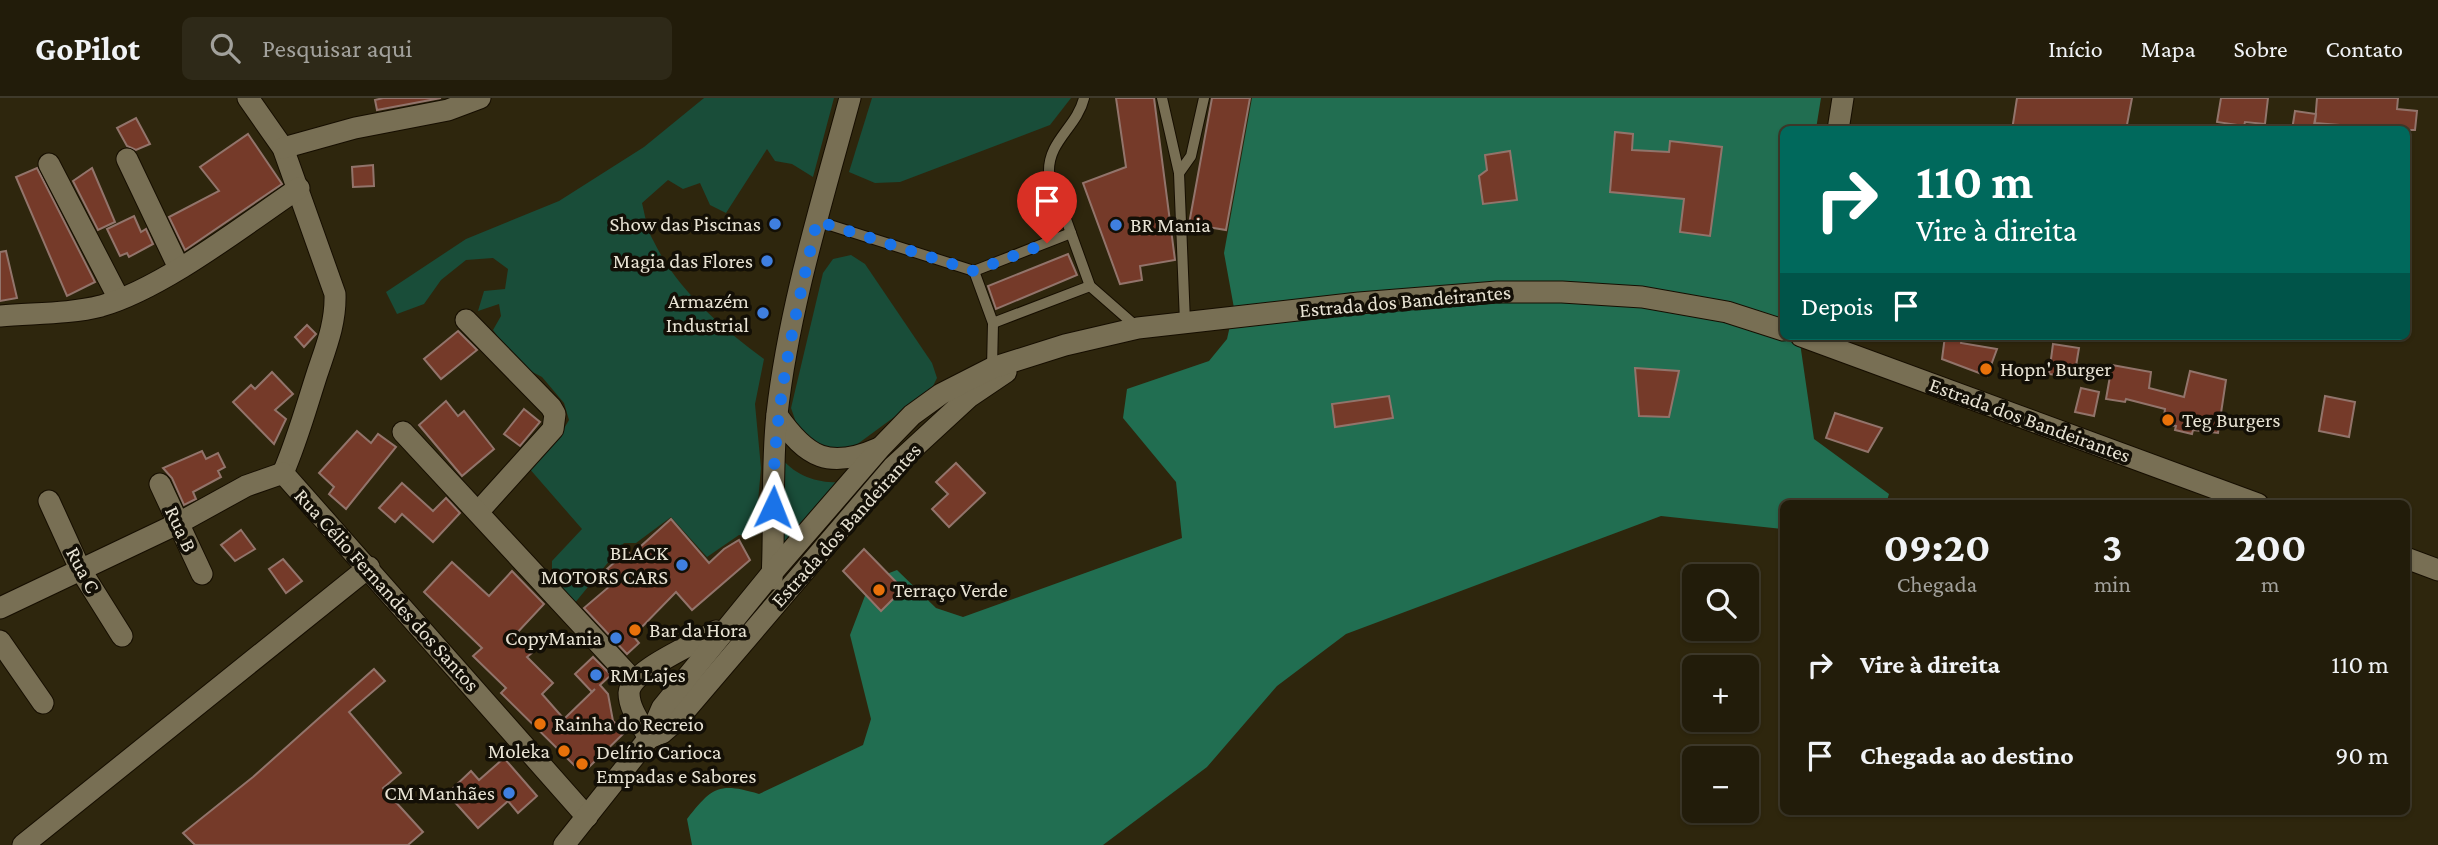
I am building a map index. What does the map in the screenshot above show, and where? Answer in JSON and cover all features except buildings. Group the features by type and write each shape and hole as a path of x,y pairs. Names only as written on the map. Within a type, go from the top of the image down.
{"street":[{"path":"248,98 283,148 335,294 330,338 297,440 283,473"},
{"path":"283,148 355,128 448,110 480,98"},
{"path":"761,621 771,589 777,415 786,353 850,98"},
{"path":"1843,98 1843,126"},
{"path":"127,159 179,268"},
{"path":"49,164 119,299"},
{"path":"0,316 78,309 119,299 179,268 299,188"},
{"name":"Estrada dos Bandeirantes","path":"564,845 649,737 662,708 772,573 881,447 912,415 941,394 992,368 1065,345 1138,328 1359,303 1497,292 1562,292 1642,297 1727,312 1780,329"},
{"path":"466,320 551,407 556,422 553,429 479,510"},
{"name":"Estrada dos Bandeirantes","path":"1812,340 2247,500"},
{"name":"Estrada dos Bandeirantes","path":"649,737 662,733 678,719 893,467 969,397 1028,357"},
{"path":"777,415 801,446 826,458 858,457 881,447"},
{"path":"403,432 479,510 633,680"},
{"name":"Rua Célio Fernandes dos Santos","path":"0,608 177,524 246,486 283,473 369,567 587,817"},
{"name":"Rua B","path":"160,484 202,574"},
{"name":"Rua C","path":"49,501 80,569 122,636"},
{"path":"2410,560 2438,570"},
{"path":"23,845 369,567"},
{"path":"649,737 630,703 629,691 633,680 651,666 686,650 733,621"},
{"path":"0,641 43,704"}],"lane":[{"path":"1084,98 1074,122 1048,157 1049,172 1090,286 1138,328"},
{"path":"1162,98 1179,173 1185,322"},
{"path":"1179,173 1186,167 1191,156 1204,98"},
{"path":"817,221 974,271 1071,233"},
{"path":"974,271 993,323 992,368"},
{"path":"993,323 1090,286"}],"green space":[{"path":"704,98 834,98 813,177 792,164 775,161 767,149 726,213 710,205 700,183 683,189 668,180 642,203 651,236 674,275 716,320 764,359 755,404 761,468 755,536 739,535 707,557 671,517 636,543 624,543 574,604 552,577 552,561 582,529 528,467 556,442 569,420 564,403 542,377 517,364 493,330 501,316 499,304 478,311 484,291 505,289 508,269 493,258 466,260 441,280 424,304 397,314 386,292 466,239 559,201 644,147"},
{"path":"872,98 1071,98 1050,125 900,182 875,183 849,172"},
{"path":"1252,98 1821,98 1816,126 1780,126 1780,340 1800,340 1814,439 1889,494 1887,500 1780,500 1780,529 1661,516 1346,634 1277,686 1207,767 1103,845 692,845 687,819 710,794 725,788 734,788 759,794 863,745 871,719 850,635 871,580 897,570 936,608 963,617 1182,538 1176,482 1123,418 1127,389 1209,361 1227,339 1234,308 1224,253"},
{"path":"851,255 865,264 932,363 937,378 931,390 848,451 828,453 800,434 791,408 823,273 833,259"},
{"path":"782,459 795,471 811,478 845,482 779,557"}],"place":[{"name":"Show das Piscinas","path":"775,224"},
{"name":"BR Mania","path":"1116,225"},
{"name":"Magia das Flores","path":"767,261"},
{"name":"Armazém Industrial","path":"763,313"},
{"name":"Hopn' Burger","path":"1986,369"},
{"name":"Teg Burgers","path":"2168,420"},
{"name":"BLACK MOTORS CARS","path":"682,565"},
{"name":"Terraço Verde","path":"879,590"},
{"name":"Bar da Hora","path":"635,630"},
{"name":"CopyMania","path":"616,638"},
{"name":"RM Lajes","path":"596,675"},
{"name":"Rainha do Recreio","path":"540,724"},
{"name":"Moleka","path":"564,751"},
{"name":"Delírio Carioca Empadas e Sabores","path":"582,764"},
{"name":"CM Manhães","path":"509,793"}],"route":[{"path":"773,507 777,415 786,353 817,221 974,271 1047,243"}]}
